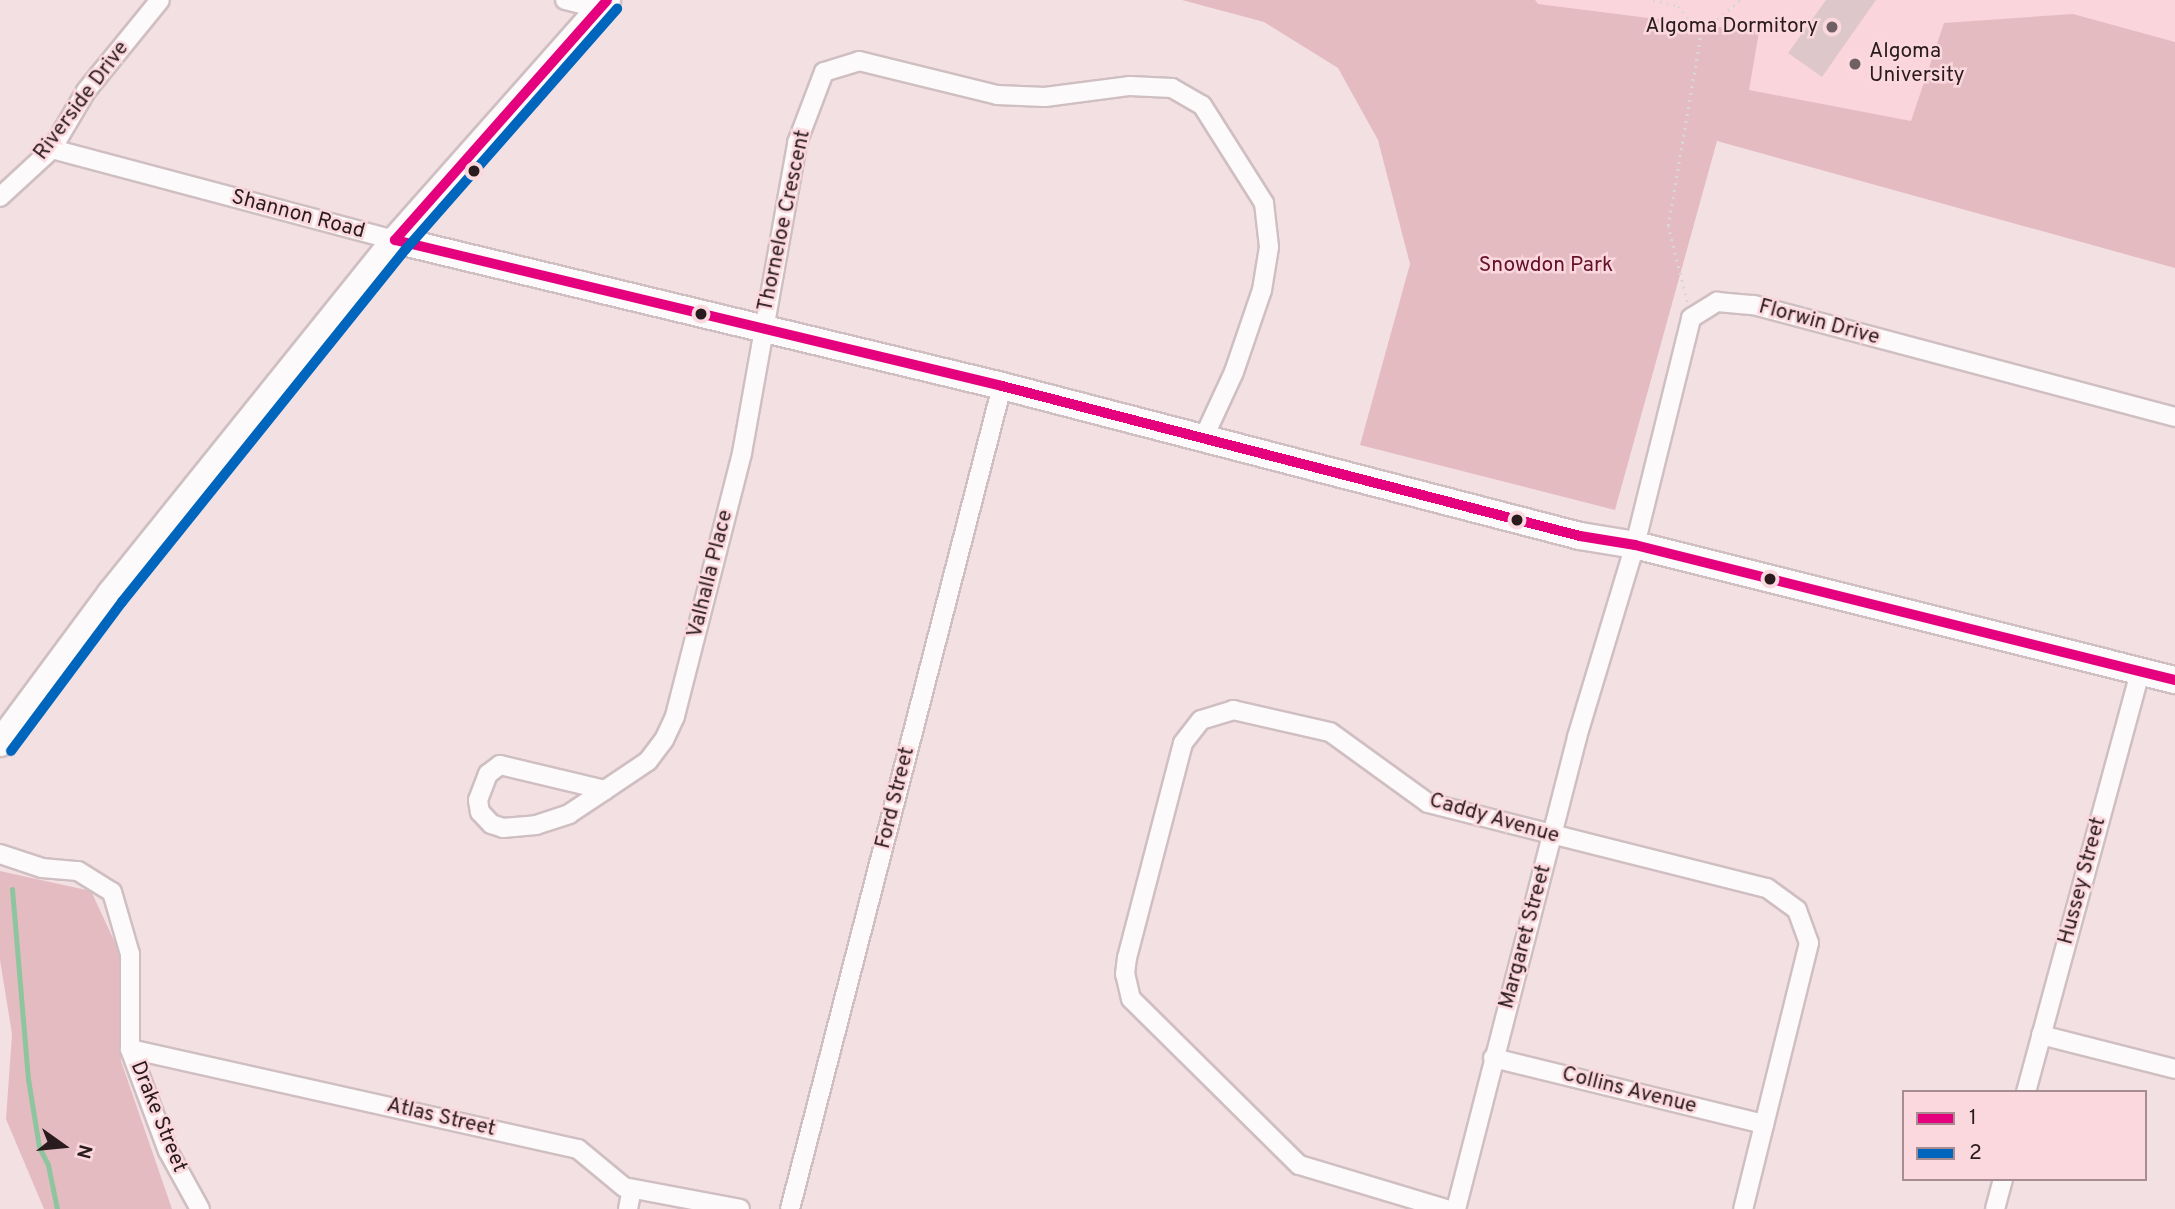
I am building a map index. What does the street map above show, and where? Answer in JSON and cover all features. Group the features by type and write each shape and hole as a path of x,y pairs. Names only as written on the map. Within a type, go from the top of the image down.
{"street":[{"name":"Riverside Drive","path":"0,197 52,149 86,90 160,0"},
{"path":"565,0 604,4"},
{"path":"0,743 111,593 395,240 604,4"},
{"name":"Thorneloe Crescent","path":"762,328 797,143 824,72 859,61 998,95 1045,96 1130,86 1172,88 1202,105 1264,203 1269,247 1262,290 1234,372 1204,437"},
{"name":"Shannon Road","path":"52,149 395,240 1002,386 1580,536 1635,545 2175,680"},
{"name":"Florwin Drive","path":"1691,318 1717,302 1754,305 2175,417"},
{"path":"1635,545 1691,318"},
{"name":"Valhalla Place","path":"605,790 500,765 488,774 478,800 480,812 503,828 536,825 569,814 605,790 648,761 675,716 742,453 762,328"},
{"name":"Ford Street","path":"790,1209 1002,386"},
{"name":"Margaret Street","path":"1456,1209 1577,737 1635,545"},
{"name":"Hussey Street","path":"2026,1090 2141,670"},
{"name":"Caddy Avenue","path":"1446,1209 1299,1165 1131,999 1125,974 1127,958 1183,743 1201,720 1233,710 1249,712 1345,740 1428,803 1767,888 1797,910 1809,943 1743,1209"},
{"name":"Drake Street","path":"0,854 42,868 78,871 112,892 130,954 130,1049 168,1151 200,1209"},
{"path":"2040,1035 2175,1069"},
{"name":"Atlas Street","path":"130,1049 578,1149 632,1189 740,1209"},
{"name":"Collins Avenue","path":"1493,1058 1764,1124"},
{"path":"1995,1209 2002,1181"},
{"path":"628,1209 632,1189"}],"path":[{"path":"1653,0 1678,6 1700,33"},
{"path":"1691,318 1668,226 1700,33 1740,0"}],"shaded area":[{"name":"Algoma University","path":"1279,0 2175,0 2175,234"}],"green space":[{"name":"Snowdon Park","path":"1182,0 1535,0 1538,4 1759,32 1749,90 1911,121 1944,23 2073,14 2175,42 2175,268 1717,141 1615,510 1360,445 1410,264 1378,140 1338,68 1264,22"},
{"path":"0,871 91,891 119,951 121,1061 172,1209 44,1209 6,1119 12,1034 0,960"}],"building":[{"name":"Algoma Dormitory","path":"1826,0 1876,0 1822,77 1788,53"}],"waterway":[{"path":"12,889 28,1079 39,1147 48,1165 57,1209"}],"transit line":[{"name":"1","path":"395,240 607,0"},
{"name":"2","path":"11,751 122,602 406,249 617,9"},
{"name":"1","path":"395,240 1002,386 1580,536 1635,545 2175,680"}],"place":[{"name":"Algoma Dormitory","path":"1832,27"},
{"name":"Algoma University","path":"1855,64"}]}
